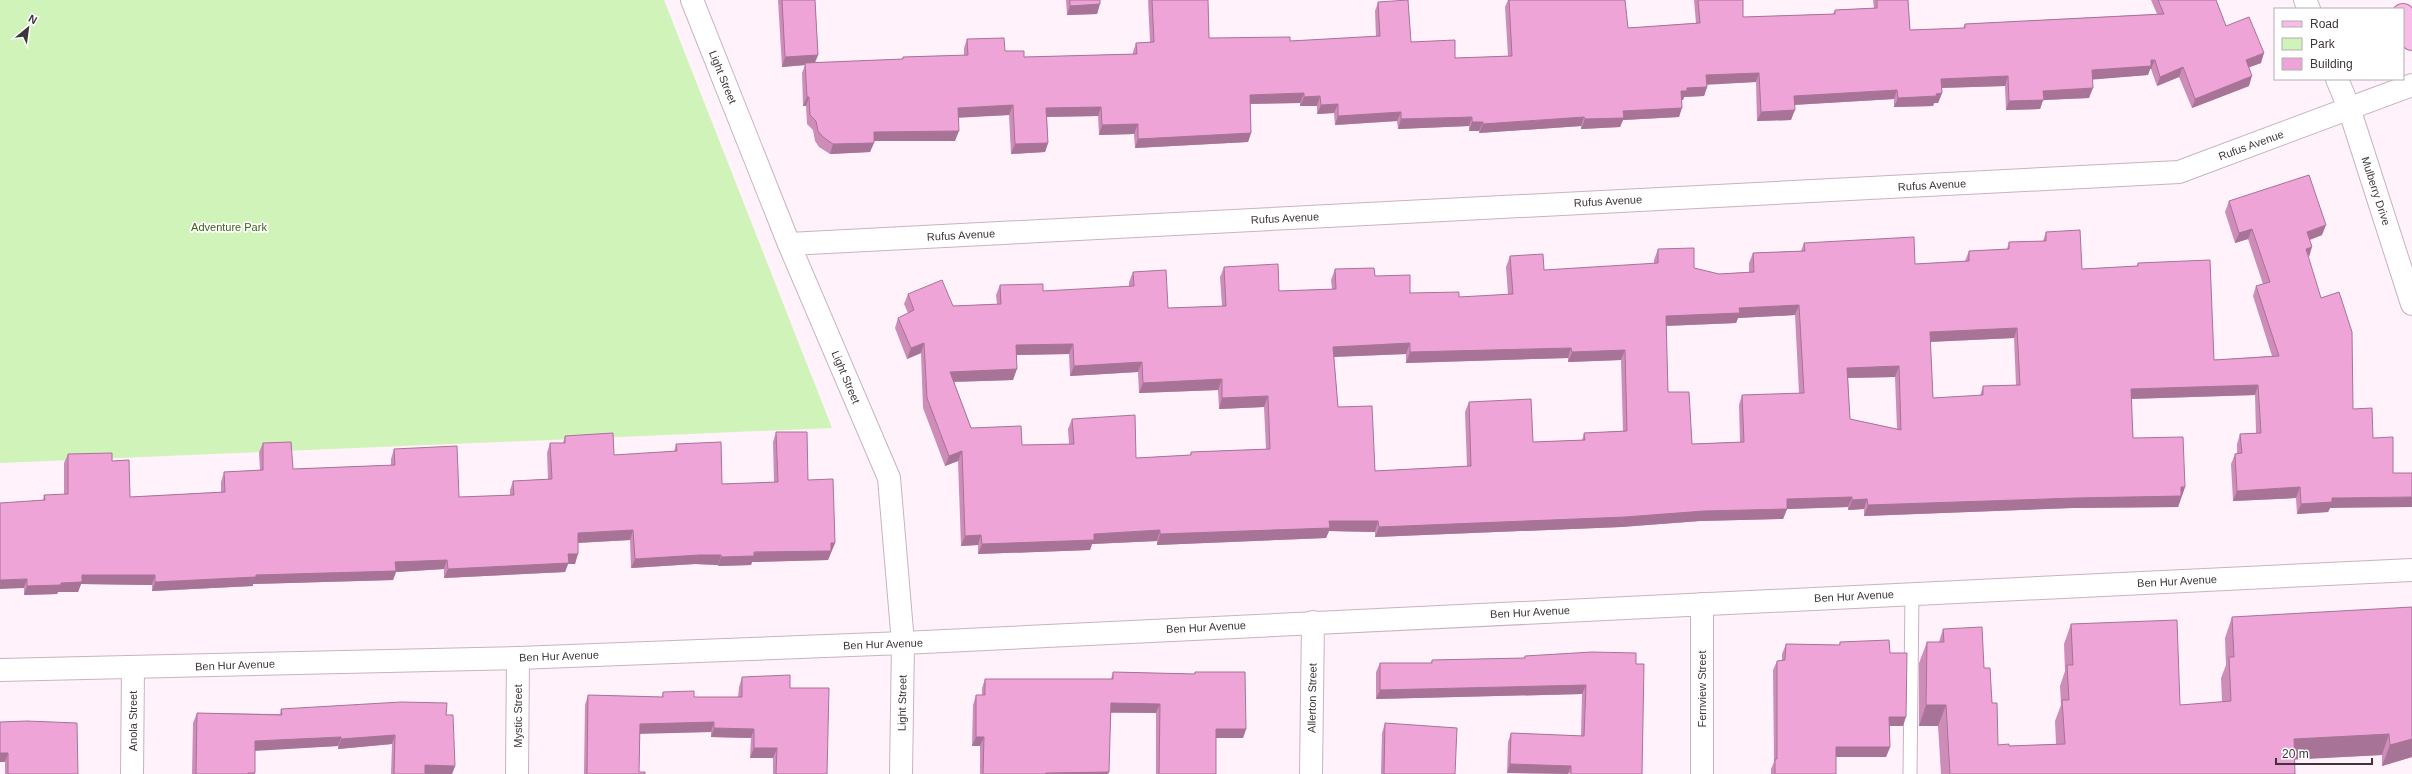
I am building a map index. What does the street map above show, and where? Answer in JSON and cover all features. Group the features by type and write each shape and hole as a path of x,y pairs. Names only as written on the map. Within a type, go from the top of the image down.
{"main road":[{"path":"2404,18 2412,39"}],"street":[{"name":"Light Street","path":"692,0 789,244 889,478 903,643 901,774"},
{"name":"Mulberry Drive","path":"2337,80 2349,108 2412,304"},
{"name":"Rufus Avenue","path":"789,244 2179,172 2412,85"},
{"name":"Ben Hur Avenue","path":"0,670 518,658 903,643 2412,570"},
{"name":"Fernview Street","path":"1702,604 1702,774"},
{"name":"Allerton Street","path":"1311,774 1313,622"},
{"name":"Mystic Street","path":"517,774 518,658"},
{"name":"Anola Street","path":"132,774 133,668"}],"lane":[{"path":"1910,774 1912,594"}],"green space":[{"name":"Adventure Park","path":"0,0 664,0 832,428 0,463"}],"building":[{"path":"782,0 815,0 818,55 785,57"},
{"path":"1070,0 1100,0 1100,4 1070,6"},
{"path":"1152,0 1208,0 1209,38 1290,37 1290,41 1380,36 1378,2 1408,0 1411,42 1455,40 1455,58 1512,56 1509,0 1625,0 1628,28 1700,23 1698,0 1743,0 1743,17 1835,14 1835,10 1877,8 1877,0 1908,0 1910,30 1965,28 1965,24 2164,14 2158,0 2216,0 2226,26 2249,17 2264,53 2246,60 2252,76 2195,99 2183,67 2160,77 2155,60 2151,60 2151,66 2092,70 2093,88 2043,91 2044,100 2009,101 2008,76 1941,79 1942,93 1936,94 1937,96 1898,98 1897,90 1794,96 1795,110 1761,112 1759,73 1706,75 1707,87 1687,88 1687,91 1681,91 1682,108 1623,111 1624,118 1585,119 1584,117 1483,124 1483,122 1472,122 1472,117 1401,119 1401,112 1338,116 1338,104 1321,105 1320,96 1304,97 1304,93 1250,95 1251,133 1138,139 1138,124 1102,125 1101,107 1046,108 1048,143 1015,144 1013,105 958,108 959,131 874,132 874,143 833,144 823,137 818,131 816,121 810,115 809,97 807,97 805,63 968,55 967,39 1004,38 1005,51 1024,51 1024,57 1137,54 1136,43 1154,42"},
{"path":"2309,175 2326,225 2307,232 2312,247 2306,249 2321,298 2339,292 2352,332 2353,409 2372,408 2373,438 2393,437 2393,473 2412,473 2412,497 2332,498 2332,502 2301,504 2300,487 2237,491 2235,454 2242,453 2240,434 2261,433 2258,385 2131,389 2133,438 2183,437 2185,487 2181,487 2181,496 1868,505 1867,499 1852,500 1852,497 1787,499 1787,509 1704,511 1625,517 1379,527 1378,521 1329,521 1330,528 1160,534 1160,530 1094,534 1094,540 982,544 981,535 965,536 962,451 949,456 927,398 924,343 911,348 898,318 914,310 908,294 942,280 953,306 1001,304 1000,285 1043,284 1043,291 1134,286 1133,272 1166,270 1168,308 1226,306 1224,267 1278,264 1279,291 1336,289 1335,269 1374,268 1375,276 1410,275 1410,293 1459,292 1459,297 1513,294 1510,256 1543,254 1544,270 1658,263 1658,249 1694,248 1694,268 1719,274 1754,272 1753,253 1805,251 1804,243 1914,237 1915,264 1969,261 1969,251 2009,249 2009,242 2046,241 2046,232 2080,230 2082,269 2138,266 2138,263 2210,260 2214,360 2279,356 2256,286 2270,282 2252,229 2239,233 2229,201","holes":["1799,305 1804,393 1742,395 1744,442 1692,444 1689,392 1668,392 1666,316 1740,313 1739,308","2017,328 2020,385 1983,386 1983,395 1933,398 1930,332","1410,343 1410,352 1571,348 1572,352 1625,350 1627,431 1584,433 1585,440 1533,442 1531,399 1469,402 1471,466 1375,471 1372,406 1338,407 1333,347","1073,344 1074,366 1142,362 1143,383 1222,379 1222,398 1268,396 1270,449 1191,452 1191,455 1136,458 1135,415 1072,419 1074,444 1022,445 1021,426 971,428 950,372 1017,369 1016,345","1899,366 1901,430 1850,419 1847,368"]},
{"path":"776,432 807,432 808,480 833,479 835,543 831,543 831,551 754,552 754,556 721,557 721,555 699,555 635,559 633,530 578,533 578,554 568,554 569,563 448,569 447,560 395,562 396,571 256,575 256,577 155,582 155,575 82,575 82,582 61,583 61,585 27,586 27,579 0,580 0,503 45,500 44,495 68,494 68,454 112,453 112,461 129,460 130,497 225,492 224,472 263,470 263,443 291,442 293,469 395,465 394,449 457,446 459,497 514,495 513,481 552,479 550,443 565,443 565,436 613,433 614,455 677,451 676,444 721,442 722,484 778,482"},
{"path":"2412,607 2412,739 2390,745 2389,734 2294,739 2295,774 1950,774 1946,705 1926,705 1927,642 1944,642 1943,629 1982,627 1984,668 1990,668 1992,703 1997,703 1998,745 2065,744 2062,700 2069,700 2067,665 2073,665 2071,624 2177,620 2180,705 2231,701 2229,657 2234,657 2232,617"},
{"path":"1889,640 1890,653 1907,653 1906,717 1889,717 1890,747 1836,747 1836,774 1775,774 1775,759 1777,759 1777,661 1785,660 1786,644 1840,645 1840,642"},
{"path":"1592,652 1636,653 1636,664 1644,664 1642,774 1571,774 1571,766 1510,764 1511,733 1584,736 1586,685 1380,690 1380,663 1432,663 1432,660 1525,658 1525,656"},
{"path":"1113,672 1195,674 1195,672 1245,672 1246,729 1216,729 1216,774 1159,774 1160,704 1111,703 1109,772 983,774 984,737 976,737 976,695 985,695 985,679 1113,679"},
{"path":"790,675 790,688 829,688 827,774 776,774 777,748 754,748 754,729 714,728 714,722 640,724 639,772 645,772 645,774 587,774 588,695 663,697 663,692 694,691 694,697 742,697 742,677"},
{"path":"401,702 447,703 446,715 453,715 455,766 425,765 425,774 394,774 395,735 341,739 341,737 255,741 255,773 196,774 197,713 282,715 281,709"},
{"path":"27,721 77,723 78,774 8,774 8,753 0,753 0,722"},
{"path":"1385,723 1457,728 1455,774 1384,774"}]}
